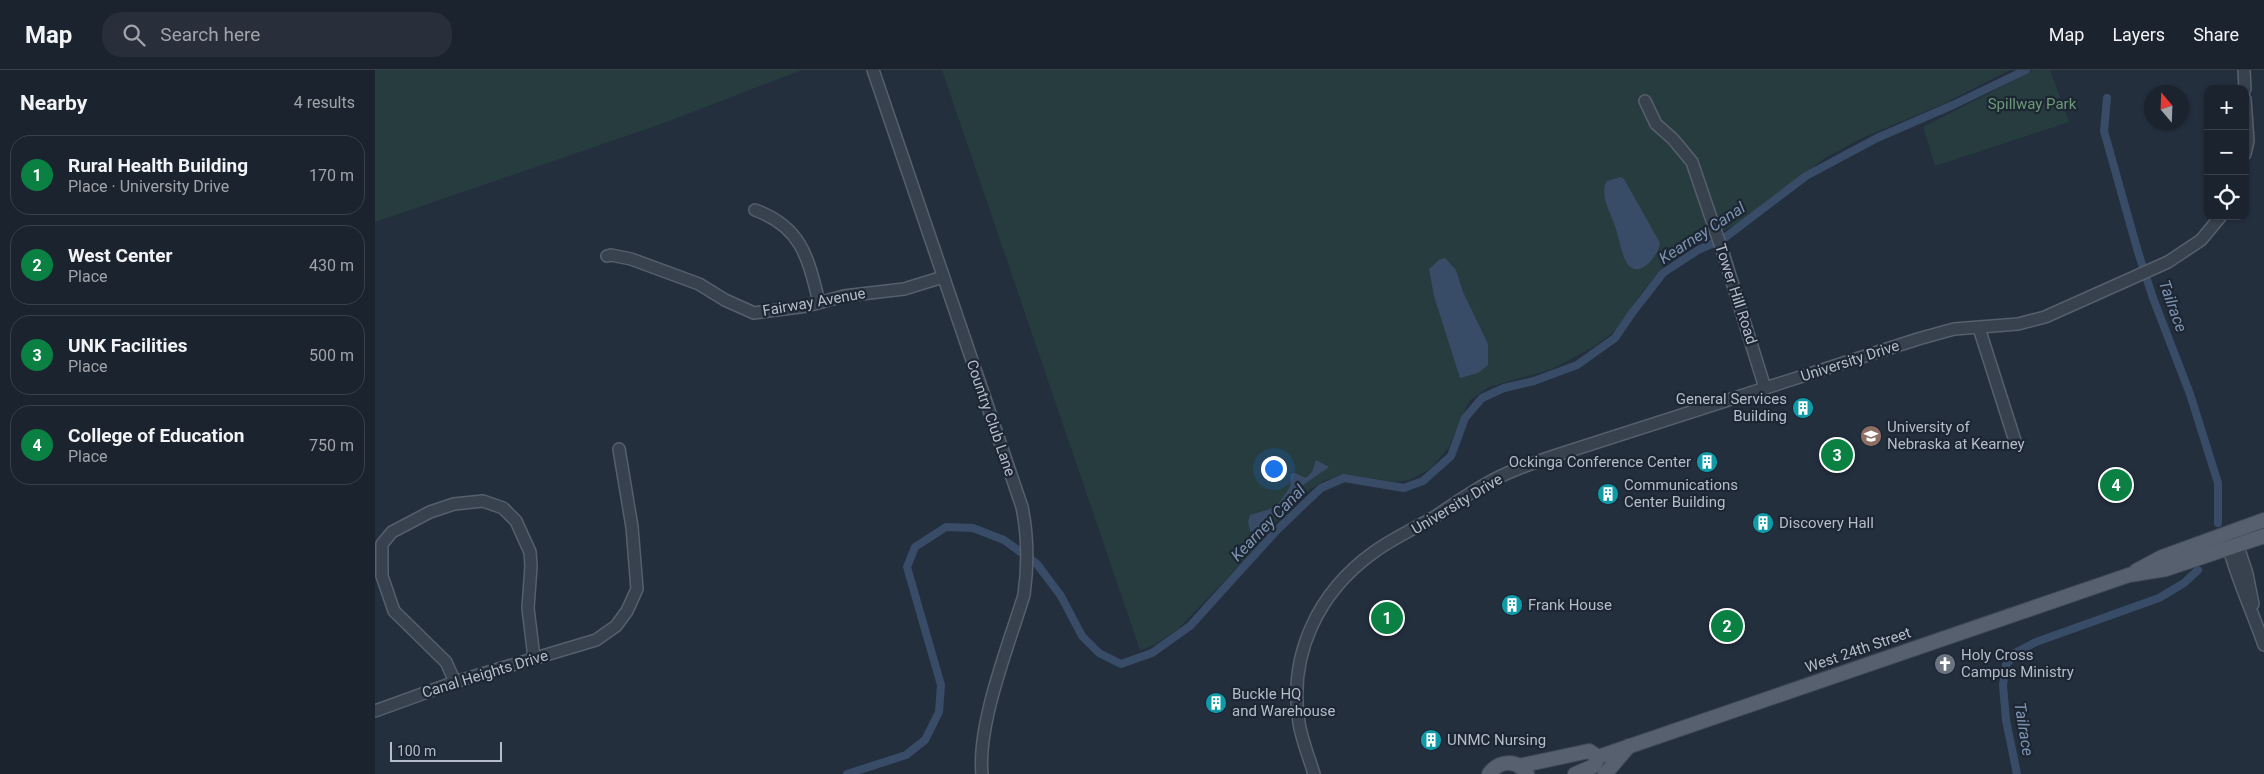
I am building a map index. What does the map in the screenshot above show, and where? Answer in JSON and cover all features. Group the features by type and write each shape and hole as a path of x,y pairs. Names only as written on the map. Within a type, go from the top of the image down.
{"main road":[{"name":"West 24th Street","path":"1575,774 1594,766 1598,757 2129,575 2162,557 2264,520"},
{"name":"West 24th Street","path":"2129,575 2166,569 2264,536"},
{"path":"1605,774 1630,746"},
{"name":"West 24th Street","path":"1489,774 1498,765 1504,763 1523,770 1589,751 1598,757"}],"street":[{"name":"Country Club Lane","path":"873,70 1022,507 1026,539 1027,573 1023,595 988,715 981,761 983,774"},
{"path":"2244,70 2245,85"},
{"name":"Tower Hill Road","path":"1645,100 1656,124 1673,139 1692,162 1715,228 1765,388"},
{"path":"755,210 772,216 798,240 809,266 819,302"},
{"name":"University Drive","path":"1315,774 1299,722 1297,697 1299,668 1311,623 1325,600 1346,576 1374,552 1484,485 1517,468 1918,339 1953,329 2018,324 2045,317 2168,262 2201,240 2218,220"},
{"name":"Fairway Avenue","path":"607,256 631,259 699,284 725,300 754,313 807,306 844,296 904,288 943,277"},
{"path":"1979,328 2017,444"},
{"name":"Canal Heights Drive","path":"375,711 455,682 595,640 616,626 627,611 637,589 632,527 619,449"},
{"path":"455,682 446,662 394,611 382,576 382,544 392,532 430,512 454,504 483,501 503,508 516,521 530,552 528,608 533,658"},
{"path":"2229,532 2237,578 2255,618 2264,645"}],"green space":[{"path":"375,70 802,70 661,124 375,222"},
{"path":"942,70 2010,70 1941,105 1862,138 1825,158 1741,222 1678,253 1661,269 1638,297 1619,328 1595,346 1552,369 1489,387 1469,401 1449,447 1430,469 1409,480 1394,482 1347,474 1323,481 1292,501 1255,549 1178,629 1154,645 1140,650"},
{"name":"Spillway Park","path":"2034,70 2050,70 2069,122 1935,166 1923,127"}],"water":[{"path":"1621,177 1624,179 1660,243 1653,258 1641,268 1634,269 1625,260 1605,198 1604,192 1607,181"},
{"path":"1445,258 1456,270 1463,292 1488,344 1488,365 1478,373 1460,378 1434,296 1429,269 1439,260"},
{"path":"1316,460 1329,467 1299,488 1255,533 1250,531 1248,522 1250,515 1270,509 1279,503 1290,487 1291,474 1295,473 1306,478 1312,472"}],"waterway":[{"name":"Kearney Canal","path":"847,774 906,755 925,740 939,712 941,685 907,567 915,547 946,527 973,528 1004,540 1037,564 1061,596 1082,636 1099,653 1121,664 1152,653 1190,626 1277,530 1321,488 1344,478 1404,488 1423,481 1451,456 1465,418 1482,398 1504,388 1534,381 1577,365 1615,338 1663,273 1698,250 1723,239 1806,176 1877,138 1953,105 2026,70"},
{"name":"Tailrace","path":"2107,98 2104,131 2138,252 2153,298 2190,394 2218,483 2218,523"},
{"name":"Tailrace","path":"2017,774 2006,720 2003,685 2006,665 2015,653 2036,642 2159,598 2184,583 2198,570"}],"place":[{"name":"General Services Building","path":"1803,408"},
{"name":"University of Nebraska at Kearney","path":"1871,436"},
{"name":"UNK Facilities","path":"1837,455"},
{"name":"Ockinga Conference Center","path":"1707,462"},
{"name":"College of Education","path":"2116,485"},
{"name":"Communications Center Building","path":"1608,494"},
{"name":"Discovery Hall","path":"1763,523"},
{"name":"Frank House","path":"1512,605"},
{"name":"Rural Health Building","path":"1387,618"},
{"name":"West Center","path":"1727,626"},
{"name":"Holy Cross Campus Ministry","path":"1945,664"},
{"name":"Buckle HQ and Warehouse","path":"1216,703"},
{"name":"UNMC Nursing","path":"1431,740"}]}
